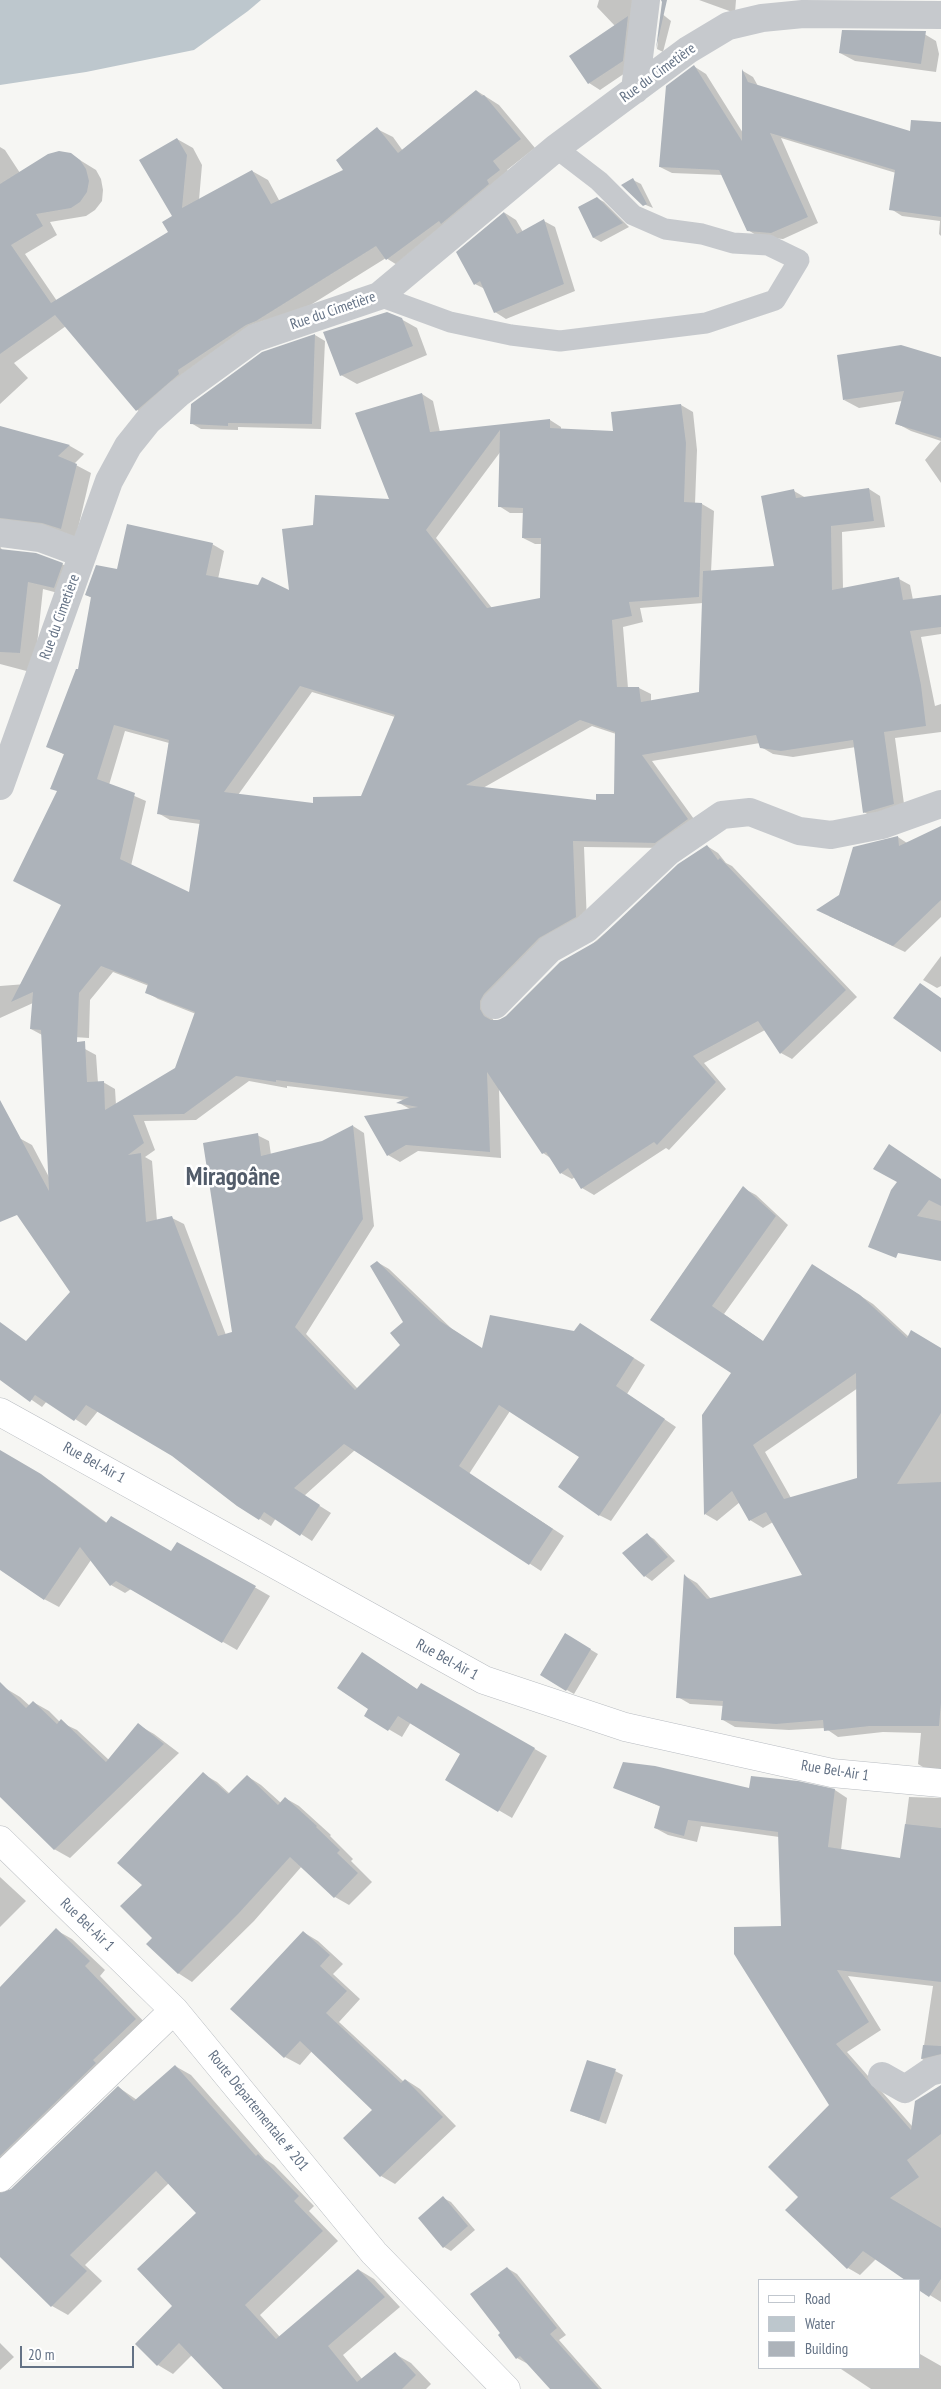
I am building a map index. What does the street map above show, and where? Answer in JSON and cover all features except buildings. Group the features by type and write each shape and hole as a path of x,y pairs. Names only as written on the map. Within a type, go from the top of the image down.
{"street":[{"path":"635,90 646,0"},
{"name":"Rue du Cimetière","path":"0,786 110,482 128,446 148,421 178,394 255,338 379,296 556,148 688,50 728,26 762,18 803,14 941,14"},
{"path":"0,533 40,538 83,554"},
{"path":"495,1005 550,949 586,928 668,852 722,815 750,812 799,831 831,835 882,825 941,804"},
{"name":"Rue Bel-Air 1","path":"0,1412 484,1680 625,1727 832,1773 941,1783"},
{"name":"Rue Bel-Air 1","path":"0,1840 174,2010"},
{"path":"0,2178 174,2010"},
{"name":"Route Départementale # 201","path":"174,2010 374,2253 506,2389"},
{"path":"882,2076 905,2089 930,2072 941,2068"}],"lane":[{"path":"379,296 450,322 512,335 560,341 706,323 775,300 799,260 768,245 733,244 702,234 664,229 633,215 599,181 556,148"}],"water":[{"path":"0,0 261,0 194,50 86,72 0,85"}],"district":[{"name":"Miragoâne","path":"233,1178"}]}
